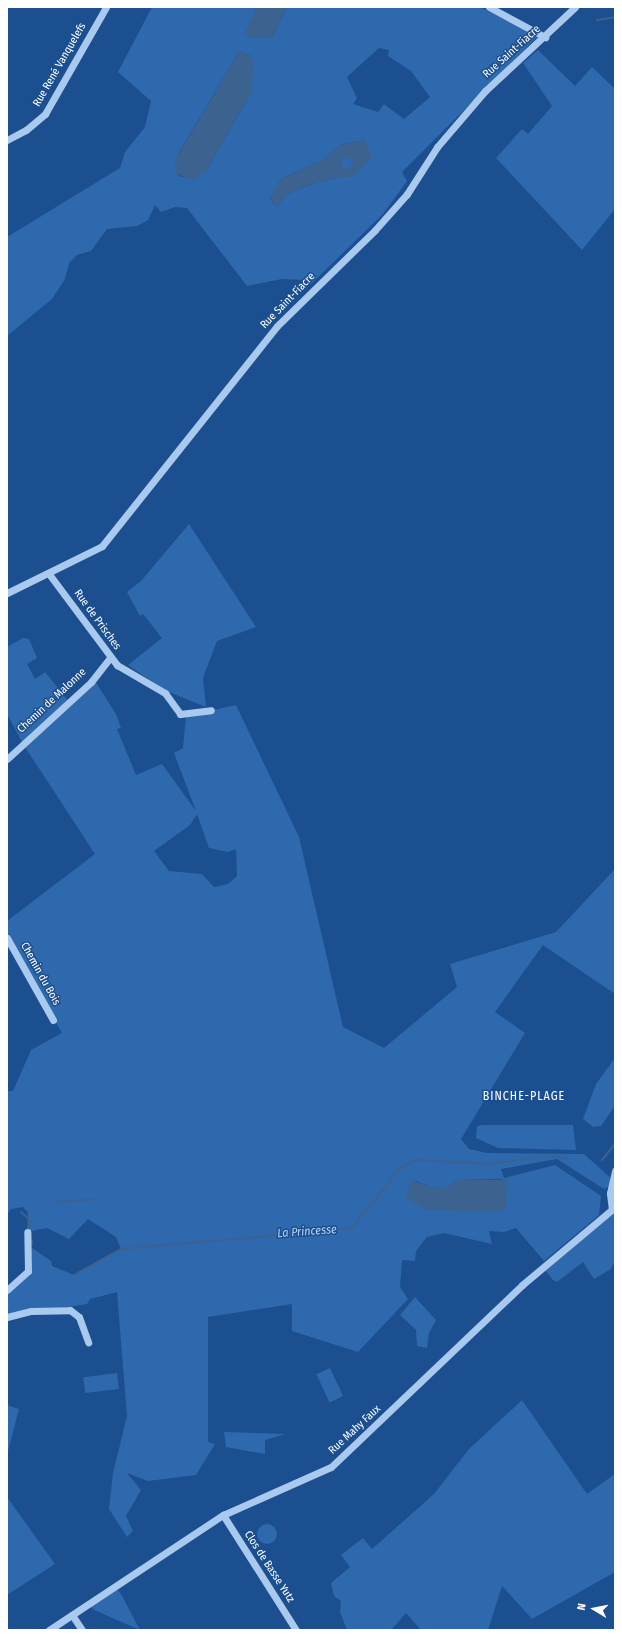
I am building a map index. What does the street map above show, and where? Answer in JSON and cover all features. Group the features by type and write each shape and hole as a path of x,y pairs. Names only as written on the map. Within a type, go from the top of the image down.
{"street":[{"name":"Rue René Vanquelefs","path":"7,140 32,127 45,114 106,7"},
{"path":"489,7 545,37"},
{"name":"Rue Saint-Fiacre","path":"7,593 86,557 106,541 276,326 375,230 485,91 545,37 575,7"},
{"name":"Rue de Prisches","path":"49,574 110,658 166,693 180,714 186,716 211,710"},
{"name":"Chemin de Malonne","path":"7,759 91,682 110,658"},
{"name":"Chemin du Bois","path":"7,938 53,1020"},
{"path":"613,1209 610,1193 615,1171"},
{"name":"Rue Mahy Faux","path":"49,1630 223,1515 304,1482 339,1461 522,1285 613,1209"},
{"path":"7,1290 28,1271 27,1232"},
{"path":"7,1316 31,1311 70,1310 79,1317 88,1342"},
{"name":"Clos de Basse Yutz","path":"223,1515 296,1630"},
{"path":"72,1615 82,1630"}],"shaded area":[{"path":"152,7 254,7 272,38 287,7 480,7 538,36 402,172 407,181 383,214 310,285 304,280 282,279 247,286 187,208 175,207 161,212 155,205 148,220 137,226 107,229 91,251 77,255 69,263 65,279 52,299 7,336 7,237 120,168 125,152 145,127 151,101 118,72","holes":["379,48 389,50 388,56 411,71 430,97 404,119 384,104 378,112 353,104 357,98 347,77","239,52 251,56 248,98 206,171 182,177 176,174 177,156","365,140 354,177 338,177 312,184 288,194 276,207 270,198 281,179 325,159 340,145"]},
{"path":"254,7 287,7 272,38 251,38 244,33 255,12"},
{"path":"538,50 575,86 592,67 615,89 615,209 582,250 496,158 522,129 528,134 552,106 523,63"},
{"path":"239,52 251,56 253,63 252,91 206,171 194,180 176,174 175,160"},
{"path":"365,140 372,157 354,177 338,177 312,184 288,194 276,207 270,197 281,179 325,159 340,145","holes":["344,157 353,160 349,170 340,165"]},
{"path":"347,156 352,158 354,163 352,168 347,170 342,168 340,163 342,158"},
{"path":"189,524 256,627 217,641 203,678 206,707 164,690 128,665 162,638 143,614 140,616 127,592 141,581"},
{"path":"23,638 29,639 37,658 27,664 35,679 45,672 69,702 93,678 116,714 121,728 117,729 136,775 162,764 196,811 174,753 183,748 186,716 236,705 299,837 343,1027 384,1048 457,987 450,964 556,932 615,869 615,994 543,945 495,1012 525,1033 461,1139 469,1149 487,1153 584,1154 612,1179 615,1171 615,1194 608,1187 604,1189 557,1159 501,1169 504,1178 555,1165 601,1196 599,1215 544,1261 516,1228 504,1232 489,1231 492,1244 444,1233 427,1237 416,1251 415,1261 402,1260 400,1287 408,1299 358,1352 292,1331 292,1304 208,1317 208,1442 215,1444 196,1475 148,1481 127,1473 141,1490 126,1516 133,1531 127,1537 109,1509 113,1473 127,1416 117,1292 90,1299 87,1304 7,1317 7,1290 26,1275 28,1245 51,1261 52,1266 74,1275 121,1249 116,1237 88,1219 69,1239 47,1228 27,1232 28,1212 23,1207 11,1209 7,1214 7,1091 13,1091 31,1050 62,1033 7,938 7,921 95,854 23,744 7,714 7,647","holes":["197,814 209,848 228,852 236,849 237,876 228,884 214,887 202,874 169,871 154,851 190,825","462,1179 504,1179 406,1198 416,1181 431,1187 447,1187"]},
{"path":"615,1058 615,1106 601,1126 593,1127 583,1119 596,1084"},
{"path":"573,1125 576,1150 498,1148 476,1138 477,1126"},
{"path":"462,1179 507,1180 506,1208 496,1212 427,1210 406,1198 411,1180 431,1187 447,1187"},
{"path":"615,1213 615,1261 611,1269 594,1279 583,1262 557,1282 553,1280 546,1271 547,1266"},
{"path":"415,1297 436,1320 429,1333 427,1348 417,1346 416,1330 400,1315"},
{"path":"330,1368 343,1396 330,1402 316,1374"},
{"path":"117,1373 119,1389 85,1393 83,1377"},
{"path":"522,1400 587,1494 615,1474 615,1572 532,1619 502,1586 488,1630 421,1630 406,1613 391,1630 347,1630 340,1612 341,1601 334,1596 331,1583 350,1567 341,1555 363,1538 372,1549 434,1494 469,1449"},
{"path":"7,1405 19,1409 7,1455"},
{"path":"224,1432 285,1434 265,1440 265,1454 226,1447"},
{"path":"7,1497 55,1564 7,1595"},
{"path":"267,1524 274,1527 277,1534 274,1541 267,1544 260,1541 257,1534 260,1527"},
{"path":"114,1586 121,1594 140,1630 94,1610 88,1604"}],"waterway":[{"path":"597,20 615,17"},
{"name":"La Princesse","path":"602,1160 615,1144"},
{"name":"La Princesse","path":"74,1275 121,1249 346,1229 353,1227 401,1167 417,1160 491,1164 547,1156 566,1158"},
{"path":"57,1202 96,1199"},
{"path":"21,1212 28,1218 32,1244"}],"district":[{"name":"BINCHE-PLAGE","path":"524,1097"}]}
